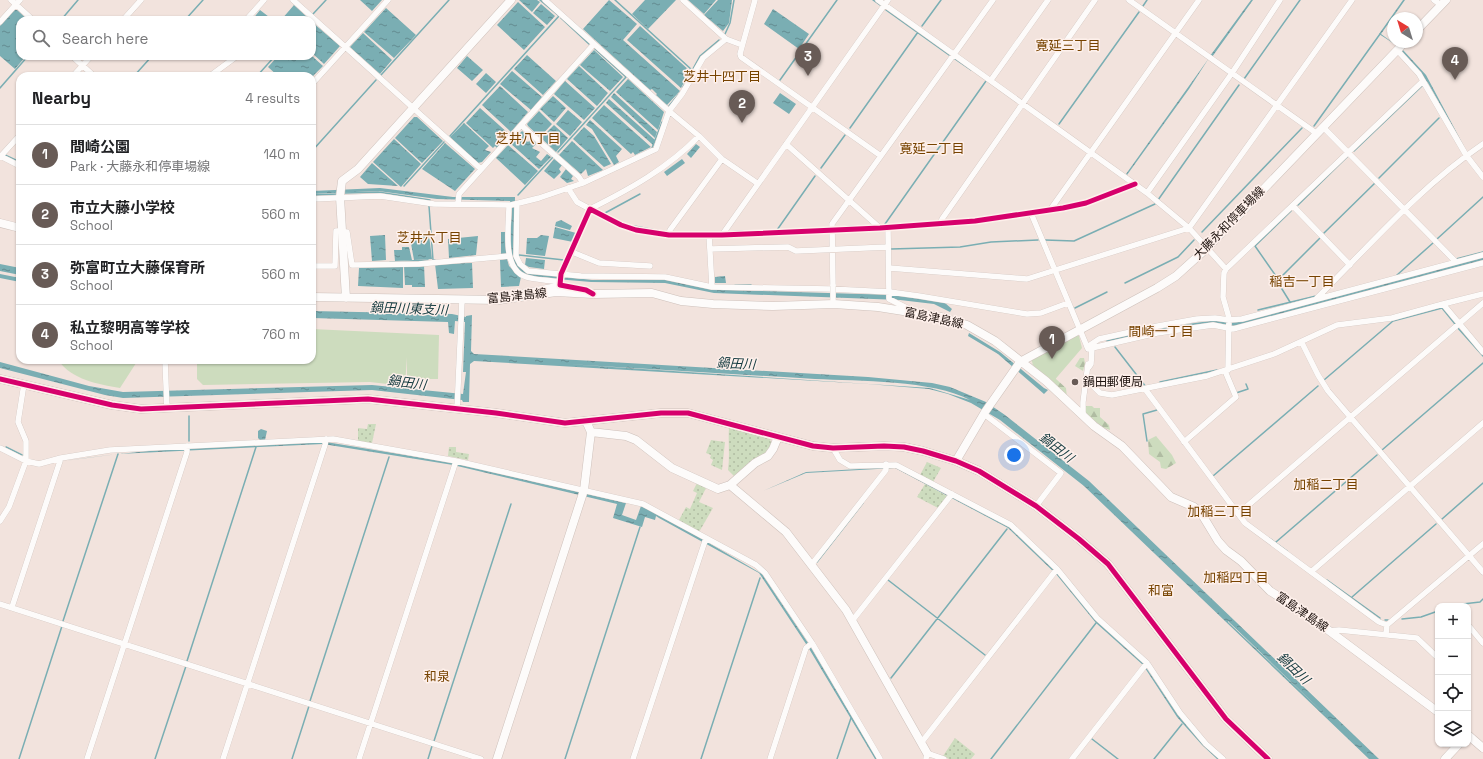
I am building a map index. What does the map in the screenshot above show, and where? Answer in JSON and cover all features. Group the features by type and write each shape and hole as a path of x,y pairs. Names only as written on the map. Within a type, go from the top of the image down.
{"street":[{"path":"11,0 18,2 30,16"},
{"path":"127,16 141,0"},
{"path":"250,16 264,0"},
{"path":"293,0 311,16"},
{"path":"316,80 388,0"},
{"path":"346,298 340,194 346,177 358,169 511,0"},
{"path":"545,0 699,136 722,159 757,183"},
{"path":"683,0 726,39 742,45"},
{"path":"755,0 742,45 740,54 741,57 882,156"},
{"path":"878,0 886,2 954,54 1147,193 1189,228 1226,269"},
{"path":"834,302 832,224 993,0"},
{"path":"991,80 1048,0"},
{"path":"940,225 942,218 1095,0"},
{"path":"1129,0 1316,133"},
{"path":"1050,210 1199,0"},
{"path":"1147,193 1232,73 1280,0"},
{"path":"889,268 1024,280 1055,272 1189,228 1352,0"},
{"path":"0,22 18,2"},
{"path":"722,235 757,183 886,2"},
{"path":"1423,23 1440,2"},
{"path":"316,21 481,169"},
{"path":"316,198 340,194 380,196 434,204 510,205 583,183 656,149 669,111 682,94 703,58 726,39"},
{"path":"458,204 459,196 481,169 594,44"},
{"path":"1397,50 1419,74 1466,155 1483,176"},
{"name":"大藤永和停車場線","path":"1018,366 1080,329 1157,288 1176,276 1207,248 1397,50"},
{"path":"76,60 90,72"},
{"path":"76,72 87,60"},
{"path":"215,72 232,60"},
{"path":"1184,442 1236,397 1226,370 1229,320 1223,297 1224,273 1226,269 1349,151 1424,83"},
{"path":"521,126 579,177 583,183"},
{"path":"1323,127 1349,151 1456,262"},
{"path":"499,300 560,280 590,209 660,171 683,153 699,136"},
{"path":"16,139 0,157 16,164"},
{"path":"786,144 880,228"},
{"path":"1317,298 1406,210 1466,155 1483,144"},
{"path":"669,235 670,230 722,159"},
{"path":"568,188 577,202 626,227 669,235 722,235 940,225 1050,210 1086,203 1135,184"},
{"path":"517,204 516,256 518,262 528,271 560,280 593,294"},
{"path":"510,205 509,256 512,266 521,275 560,280 665,277 712,287 830,289 890,295 1027,314 1041,313 1068,303"},
{"path":"1293,206 1350,265"},
{"path":"1030,213 1087,347 1089,367"},
{"path":"0,223 16,227"},
{"path":"888,228 890,295"},
{"path":"316,266 335,266 336,231 347,232 352,265 419,264 509,256"},
{"path":"709,234 712,287"},
{"path":"710,249 788,247 796,251 888,247"},
{"path":"572,252 604,264 650,266"},
{"path":"1087,347 1099,339 1158,326 1215,318 1229,320 1483,255"},
{"path":"1083,415 1086,379 1091,364 1092,348 1157,333 1206,326 1215,325 1233,329 1483,262"},
{"name":"富島津島線","path":"316,297 499,300 556,292 593,294 652,293 681,301 741,305 834,302 878,307 951,320 980,331 1018,366 1046,381 1094,426 1122,446 1171,497 1188,504 1201,513 1218,541 1260,582 1437,711"},
{"path":"1086,379 1093,387 1104,393 1112,394 1145,389 1206,376 1274,354 1302,343 1337,325 1381,320 1483,294"},
{"path":"890,295 917,313"},
{"path":"458,405 462,300"},
{"path":"1238,514 1483,302"},
{"path":"1443,304 1458,324 1483,352"},
{"path":"1302,343 1318,375 1350,418 1483,572"},
{"path":"165,364 167,409"},
{"path":"956,461 984,413 1018,366"},
{"path":"0,379 112,405 141,409 167,409 353,399 458,405 565,423 661,413 688,413 813,446 834,448 884,446 904,447 956,461 979,472 1036,506 1079,539 1108,564 1226,719 1268,759"},
{"path":"0,521 9,507 26,461 26,441 18,422 24,384"},
{"path":"1145,389 1245,523 1312,571 1379,622 1387,625"},
{"path":"984,413 1061,473 1036,506"},
{"path":"497,759 583,493 591,432 586,421"},
{"path":"1312,571 1483,423"},
{"path":"591,432 626,436 636,440 672,468 712,488 721,489 730,485 755,463 768,456 774,449 778,437"},
{"path":"0,448 26,461 39,464 61,458 110,450 187,449 263,441 326,442 456,463 583,493 650,506 705,540 756,565 765,573 880,759"},
{"path":"223,759 326,442"},
{"path":"834,448 840,460 850,466 886,467 896,465 950,495 1011,525 1097,618 1145,665 1180,713 1206,744 1223,759"},
{"path":"87,759 187,449"},
{"path":"12,607 61,458"},
{"path":"359,759 456,463"},
{"path":"812,564 886,467"},
{"path":"730,485 786,532 812,564 852,621 927,756 944,759"},
{"path":"852,621 950,495"},
{"path":"633,759 705,540"},
{"path":"1386,634 1387,625 1483,544"},
{"path":"921,743 1055,571"},
{"path":"0,605 12,607 481,759"},
{"path":"1471,629 1483,643"},
{"path":"1329,631 1339,630 1386,634 1420,639 1435,655"},
{"path":"770,759 809,645"},
{"path":"1072,759 1145,665"},
{"path":"1471,738 1483,748"},
{"path":"1445,759 1456,747"}],"green space":[{"path":"316,329 439,335 438,379 407,379 407,357 405,386 370,382 203,385 197,379 197,364 316,364"},
{"path":"1074,335 1079,336 1082,348 1052,383 1035,368 1031,360"},
{"path":"1080,358 1084,358 1085,363 1083,371 1075,366"},
{"path":"1031,363 1055,375 1056,379 1066,388 1067,398"},
{"path":"61,364 135,364 120,388 94,383 78,377"},
{"path":"1085,406 1100,408 1100,417 1109,425 1110,430 1099,426 1085,413"},
{"path":"368,424 376,424 372,443 358,441 358,428 367,429"},
{"path":"729,428 770,439 772,446 770,450 735,477 728,470"},
{"path":"1156,436 1172,455 1176,463 1166,469 1161,468 1160,462 1149,454 1148,440"},
{"path":"711,440 725,442 722,470 711,465 713,460 710,458 711,455 706,453"},
{"path":"449,447 456,447 456,452 469,454 468,460 448,456"},
{"path":"927,462 941,468 933,482 920,475"},
{"path":"697,483 706,488 699,502 713,508 699,532 679,520 686,507 690,509 697,493 693,491"},
{"path":"925,484 947,496 938,508 917,497"},
{"path":"955,738 975,754 971,759 949,759 943,756"}],"water":[{"path":"360,0 382,0 372,11"},
{"path":"519,0 537,0 540,2 532,12"},
{"path":"609,0 637,24 623,40 680,91 667,105 652,89 650,90 583,29"},
{"path":"645,0 676,0 648,29 632,14"},
{"path":"688,0 716,0 704,14"},
{"path":"718,0 732,0 729,23 723,31 704,15"},
{"path":"1251,0 1253,0 1212,57 1210,56"},
{"path":"1403,0 1405,0 1397,12 1395,12"},
{"path":"518,2 545,27 524,50 497,25"},
{"path":"541,4 555,16 547,25 533,13"},
{"path":"294,5 306,16 284,16"},
{"path":"386,8 416,35 394,58 364,32"},
{"path":"773,9 809,34 799,49 764,24"},
{"path":"14,10 17,10 24,16 16,16 16,60 23,60 15,69 0,56 0,26"},
{"path":"260,10 268,16 255,16"},
{"path":"1387,23 1387,26 1381,34 1387,39 1379,34"},
{"path":"316,25 340,46 324,64 316,57"},
{"path":"640,26 690,71 681,88 627,40"},
{"path":"363,33 392,60 380,74 350,47"},
{"path":"594,50 623,77 610,91 580,65"},
{"path":"1403,50 1426,75 1466,150 1428,83 1401,52"},
{"path":"527,55 556,81 543,95 514,69"},
{"path":"467,56 483,70 472,81 457,68"},
{"path":"1209,58 1189,89 1127,175 1126,174"},
{"path":"274,60 316,60 323,66 316,73 274,72 268,67"},
{"path":"579,66 608,93 597,106 567,79"},
{"path":"512,71 542,97 531,110 500,84"},
{"path":"486,73 496,82 486,93 476,84"},
{"path":"628,79 664,112 658,130 616,92"},
{"path":"565,81 595,108 584,120 554,94"},
{"path":"500,86 528,112 511,132 482,105"},
{"path":"614,93 657,132 655,138 611,97"},
{"path":"780,93 796,104 789,114 773,103"},
{"path":"553,96 566,108 554,122 540,109"},
{"path":"609,99 655,140 653,145 606,103"},
{"path":"604,105 651,147 635,155 633,152 631,154 592,118"},
{"path":"480,108 509,134 497,148 495,146 493,148 466,123"},
{"path":"568,110 582,122 570,136 556,124"},
{"path":"539,111 552,124 540,137 527,124"},
{"path":"414,117 417,117 443,141 422,163 395,138"},
{"path":"590,120 622,149 616,156 619,162 614,165 592,129 586,125"},
{"path":"464,123 489,146 485,150 491,152 482,162 478,163 450,137"},
{"path":"554,125 568,138 556,152 541,138"},
{"path":"584,127 594,136 611,164 604,167 573,139"},
{"path":"522,131 527,135 524,139 528,142 531,139 537,143 532,148 540,152 536,157 541,161 547,154 551,157 539,169 510,143"},
{"path":"394,139 421,164 401,187 373,162"},
{"path":"572,141 603,170 588,176 586,169 581,174 559,155"},
{"path":"445,143 475,169 455,191 422,169"},
{"path":"696,144 700,147 691,158 687,154"},
{"path":"508,145 538,171 525,185 496,158"},
{"path":"554,159 562,165 559,169 561,172 554,179 544,171"},
{"path":"682,159 685,163 667,176 664,172"},
{"path":"372,163 398,186 368,184 360,177"},
{"path":"566,169 573,176 571,179 574,181 567,183 560,177"},
{"path":"380,188 453,197 515,197 514,257 518,265 525,272 592,280 667,280 730,290 894,295 933,299 945,303 952,309 950,312 934,304 900,300 714,293 665,283 591,282 533,277 517,270 512,260 510,241 512,207 510,201 437,199 378,191 316,194 316,191"},
{"path":"561,220 572,226 570,230 555,226 556,222"},
{"path":"555,227 576,233 573,242 553,238"},
{"path":"501,232 507,232 506,254 501,254"},
{"path":"385,235 386,260 372,261 370,236"},
{"path":"429,235 432,259 414,260 410,238"},
{"path":"541,235 549,236 545,256 526,254 527,238 537,238"},
{"path":"478,236 476,255 449,258 448,239"},
{"path":"402,247 409,247 412,260 395,261 394,250 402,250"},
{"path":"1483,257 1483,261 1236,326 1215,323 1107,343 1106,340 1158,329 1197,323 1214,321 1238,322"},
{"path":"526,258 545,260 544,269 525,265"},
{"path":"507,259 509,266 521,277 519,286 501,287 500,260"},
{"path":"472,263 473,288 438,289 435,264"},
{"path":"0,264 16,267 16,274 0,271"},
{"path":"424,265 425,287 412,287 412,285 405,285 404,266"},
{"path":"403,266 403,288 358,286 359,268"},
{"path":"0,274 16,277 16,281 0,278"},
{"path":"725,276 726,283 715,283 715,277"},
{"path":"316,311 452,314 466,317 472,315 471,351 474,354 868,377 932,383 950,387 986,402 1005,415 1089,481 1379,759 1369,759 1084,486 1000,420 971,403 948,394 929,389 868,384 474,361 470,364 469,402 372,390 123,398 105,395 0,368 0,362 89,386 123,392 372,385 463,394 466,372 463,372 465,322 455,321 454,334 449,333 448,322 316,318","holes":["567,364 815,379 873,381 916,385 954,393 970,400 930,388","1228,621 1331,720 1231,624"]},
{"path":"969,333 1000,352 1048,390 1044,394 998,354 968,336"},
{"path":"261,429 267,431 265,440 326,442 454,463 626,503 622,515 636,520 641,506 649,508 762,574 810,646 877,759 875,759 808,647 759,573 656,516 655,520 645,517 642,527 613,518 617,504 453,465 323,444 120,454 260,440 258,438 258,431"},
{"path":"895,467 1009,527 1057,573 1097,621 1143,663 1178,715 1203,744 1220,759 1217,759 1202,745 1177,717 1143,665 1096,623 1056,574 1008,528 895,468 806,473 763,491 806,472"}],"waterway":[{"path":"64,16 78,0"},
{"path":"189,16 203,0"},
{"path":"313,14 326,0"},
{"path":"381,75 449,0"},
{"path":"540,0 559,16"},
{"path":"615,0 692,70"},
{"path":"725,34 730,23 734,0"},
{"path":"780,80 837,0"},
{"path":"873,0 880,5"},
{"path":"922,26 941,0"},
{"path":"1143,6 1147,0"},
{"path":"1244,79 1300,0"},
{"path":"886,10 949,55"},
{"path":"1059,124 1139,12"},
{"path":"450,136 559,16"},
{"path":"561,18 589,44"},
{"path":"850,128 918,32"},
{"path":"1314,126 1380,34"},
{"path":"683,87 700,56 719,40"},
{"path":"558,152 626,77 595,49"},
{"path":"955,59 971,70"},
{"path":"0,88 24,60"},
{"path":"138,72 148,60"},
{"path":"261,72 271,60"},
{"path":"316,147 376,80"},
{"path":"885,224 986,81"},
{"path":"1158,200 1239,85"},
{"path":"1354,151 1423,85"},
{"path":"669,106 678,95"},
{"path":"1379,178 1439,118"},
{"path":"652,148 662,122"},
{"path":"1202,232 1302,128"},
{"path":"821,168 845,135"},
{"path":"404,186 444,142"},
{"path":"5,155 16,160"},
{"path":"1298,205 1348,156"},
{"path":"518,195 553,157"},
{"path":"777,230 815,176"},
{"path":"1324,233 1375,183"},
{"path":"344,193 378,192 430,200"},
{"path":"316,195 338,194"},
{"path":"606,215 605,213 640,194"},
{"path":"1437,239 1483,197"},
{"path":"1045,240 1074,241 1155,204"},
{"path":"429,206 433,260 435,260"},
{"path":"1278,279 1255,246 1291,211"},
{"path":"634,226 666,232"},
{"path":"840,227 858,226"},
{"path":"727,232 743,231"},
{"path":"1290,302 1277,281 1320,238"},
{"path":"891,249 960,247 991,242 1038,240"},
{"path":"1125,283 1178,257 1194,240"},
{"path":"1397,275 1433,243"},
{"path":"1456,259 1483,252"},
{"path":"519,255 564,260"},
{"path":"390,262 428,260"},
{"path":"735,285 751,285"},
{"path":"1075,308 1107,292"},
{"path":"1258,310 1316,296"},
{"path":"1324,380 1393,321 1442,308 1455,324"},
{"path":"1457,327 1483,356"},
{"path":"1115,347 1146,387"},
{"path":"1382,450 1483,363"},
{"path":"1160,382 1217,370"},
{"path":"1236,393 1248,389 1246,384"},
{"path":"1213,476 1318,386"},
{"path":"1147,441 1143,414 1157,410"},
{"path":"189,416 189,441"},
{"path":"6,447 22,455"},
{"path":"187,661 256,447"},
{"path":"63,621 118,454"},
{"path":"1276,542 1377,455"},
{"path":"310,701 389,457"},
{"path":"1442,519 1483,483"},
{"path":"817,562 863,503"},
{"path":"434,741 511,504"},
{"path":"1352,597 1436,524"},
{"path":"565,759 640,527"},
{"path":"891,678 1007,529"},
{"path":"1269,538 1287,551"},
{"path":"701,759 760,578"},
{"path":"888,580 985,655"},
{"path":"1327,580 1380,618"},
{"path":"1471,603 1480,602 1483,599"},
{"path":"1402,619 1421,617 1435,612"},
{"path":"991,759 1096,623"},
{"path":"19,759 62,626"},
{"path":"155,759 186,666"},
{"path":"292,759 309,706"},
{"path":"837,759 851,718"},
{"path":"1154,759 1182,724"},
{"path":"1092,739 1118,759"},
{"path":"428,759 432,746"}],"cycle path":[{"path":"593,294 586,290 560,285 561,274 590,209 621,225 636,230 669,235 722,235 880,228 975,221 1063,208 1086,203 1135,184"},
{"path":"0,379 112,405 141,409 368,399 496,413 565,423 661,413 688,413 813,446 833,448 884,446 904,447 923,451 956,461 979,471 1036,506 1079,539 1108,564 1226,719 1268,759"}],"place":[{"name":"弥富町立大藤保育所","path":"808,76"},
{"name":"私立黎明高等学校","path":"1455,80"},
{"name":"市立大藤小学校","path":"742,123"},
{"name":"間崎公園","path":"1052,359"},
{"name":"鍋田郵便局","path":"1075,382"}],"district":[{"name":"寛延三丁目","path":"1068,45"},
{"name":"芝井十四丁目","path":"722,76"},
{"name":"芝井八丁目","path":"528,138"},
{"name":"寛延二丁目","path":"932,148"},
{"name":"芝井六丁目","path":"429,237"},
{"name":"稲吉一丁目","path":"1302,281"},
{"name":"間崎一丁目","path":"1161,331"},
{"name":"加稲二丁目","path":"1326,484"},
{"name":"加稲三丁目","path":"1220,511"},
{"name":"加稲四丁目","path":"1236,577"},
{"name":"和富","path":"1161,590"},
{"name":"和泉","path":"437,676"}],"water label":[{"name":"鍋田川東支川","path":"409,308"},
{"name":"鍋田川","path":"736,363"},
{"name":"鍋田川","path":"407,382"},
{"name":"鍋田川","path":"1057,447"},
{"name":"鍋田川","path":"1294,668"}]}
